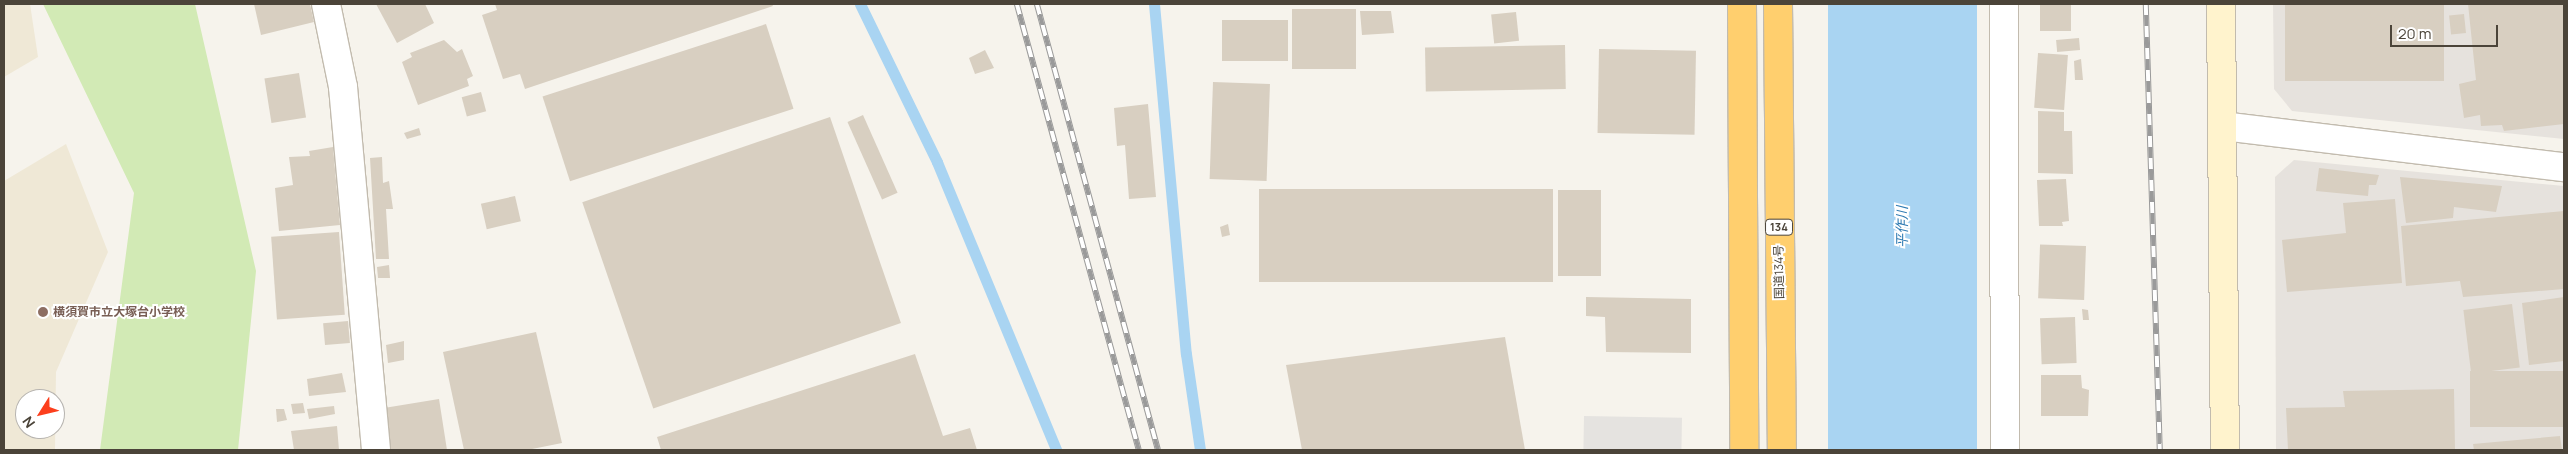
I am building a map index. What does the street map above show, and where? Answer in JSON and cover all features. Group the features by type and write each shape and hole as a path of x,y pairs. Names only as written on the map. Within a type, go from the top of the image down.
{"highway":[{"path":"1742,4 1744,450"},
{"name":"国道134号","path":"1778,4 1782,450"}],"street":[{"path":"326,4 343,87 376,450"},
{"path":"2004,4 2005,450"},
{"path":"2221,4 2225,450"},
{"path":"2223,126 2564,168"}],"shaded area":[{"path":"4,4 30,4 38,57 4,77"},
{"path":"2273,4 2564,4 2564,139 2292,111 2274,89"},
{"name":"横須賀市立大塚台小学校","path":"66,144 108,252 56,372 56,389 15,389 15,439 55,439 55,450 4,449 4,181"},
{"path":"2294,160 2564,186 2564,450 2276,450 2275,177"},
{"path":"1584,416 1682,418 1681,450 1583,450"}],"green space":[{"path":"43,4 195,4 256,271 238,450 100,450 134,193"}],"water":[{"name":"平作川","path":"1828,4 1977,4 1977,450 1828,450"}],"building":[{"path":"254,4 310,4 314,22 261,35"},
{"path":"376,4 425,4 434,23 397,43"},
{"path":"495,4 772,4 773,6 525,89 520,74 503,79 482,15 497,10"},
{"path":"2040,4 2071,4 2071,31 2040,31"},
{"path":"2285,4 2444,4 2444,81 2285,81"},
{"path":"2468,4 2564,4 2564,124 2504,131 2502,125 2481,126 2480,115 2464,118 2459,84 2476,80"},
{"path":"1292,9 1356,9 1356,69 1292,69"},
{"path":"1360,11 1391,11 1394,33 1362,35"},
{"path":"1516,12 1519,41 1494,43 1491,15"},
{"path":"2464,14 2466,33 2451,34 2449,16"},
{"path":"1222,20 1288,20 1288,61 1222,61"},
{"path":"766,24 794,109 570,181 543,97"},
{"path":"2079,38 2080,50 2057,52 2056,40"},
{"path":"444,40 457,52 462,49 473,76 467,79 469,86 418,105 402,62 412,57 410,53"},
{"path":"1565,45 1566,89 1426,91 1425,47"},
{"path":"1599,49 1696,51 1695,135 1598,133"},
{"path":"985,50 994,68 975,74 969,58"},
{"path":"2038,53 2068,55 2064,110 2034,108"},
{"path":"2081,59 2083,80 2075,80 2074,61"},
{"path":"299,73 306,117 271,123 264,78"},
{"path":"1213,82 1270,84 1267,181 1210,179"},
{"path":"481,92 486,111 467,116 462,97"},
{"path":"1148,104 1156,197 1129,199 1125,145 1117,146 1114,108"},
{"path":"2038,111 2064,112 2064,131 2072,131 2073,174 2038,173"},
{"path":"863,115 898,193 882,200 847,122"},
{"path":"830,117 901,323 653,408 582,202"},
{"path":"419,128 421,135 407,139 404,133"},
{"path":"333,147 340,225 279,231 275,188 293,185 289,157 310,156 309,151"},
{"path":"382,157 383,183 389,181 393,209 386,209 389,259 376,259 370,158"},
{"path":"2319,168 2379,175 2376,185 2369,185 2368,196 2316,191"},
{"path":"2400,177 2502,186 2496,212 2454,207 2453,218 2406,223"},
{"path":"2066,179 2069,221 2062,222 2063,226 2039,226 2037,180"},
{"path":"1259,189 1553,189 1553,282 1259,282"},
{"path":"1558,190 1601,190 1601,276 1558,276"},
{"path":"515,196 521,221 487,229 481,204"},
{"path":"2395,199 2402,283 2287,292 2282,240 2346,233 2343,203"},
{"path":"2564,211 2564,289 2463,297 2460,281 2406,286 2401,226"},
{"path":"1228,224 1230,235 1222,237 1220,227"},
{"path":"339,232 345,315 277,320 271,237"},
{"path":"2040,244 2086,246 2084,300 2038,298"},
{"path":"389,265 390,278 378,278 377,267"},
{"path":"1586,297 1691,299 1691,353 1606,352 1605,317 1586,316"},
{"path":"2564,297 2564,361 2529,365 2522,303"},
{"path":"2512,304 2520,368 2471,373 2463,310"},
{"path":"2082,309 2088,310 2089,320 2083,320"},
{"path":"2075,317 2077,363 2042,364 2040,318"},
{"path":"348,321 350,343 325,345 323,323"},
{"path":"536,332 562,443 527,450 464,450 443,352"},
{"path":"1505,337 1525,450 1302,450 1286,365"},
{"path":"404,341 404,360 388,363 386,345"},
{"path":"915,354 943,436 970,428 977,450 661,450 657,437"},
{"path":"2470,371 2564,371 2564,427 2470,427"},
{"path":"342,373 346,392 309,396 307,379"},
{"path":"2041,375 2081,375 2082,388 2089,390 2088,416 2041,416"},
{"path":"2454,389 2455,450 2288,450 2286,408 2345,407 2343,391"},
{"path":"439,399 447,450 391,450 384,408"},
{"path":"303,403 305,413 293,414 291,404"},
{"path":"334,406 335,414 309,419 307,409"},
{"path":"276,409 284,409 287,420 277,422"},
{"path":"337,426 339,450 294,450 291,431"},
{"path":"2560,436 2562,450 2474,450 2473,444"}],"waterway":[{"path":"860,4 937,162 1056,450"},
{"path":"1154,4 1186,354 1200,450"}],"railway":[{"path":"1017,4 1139,450"},
{"path":"1037,4 1158,450"},
{"path":"2146,4 2160,450"}],"place":[{"name":"横須賀市立大塚台小学校","path":"43,312"}]}
